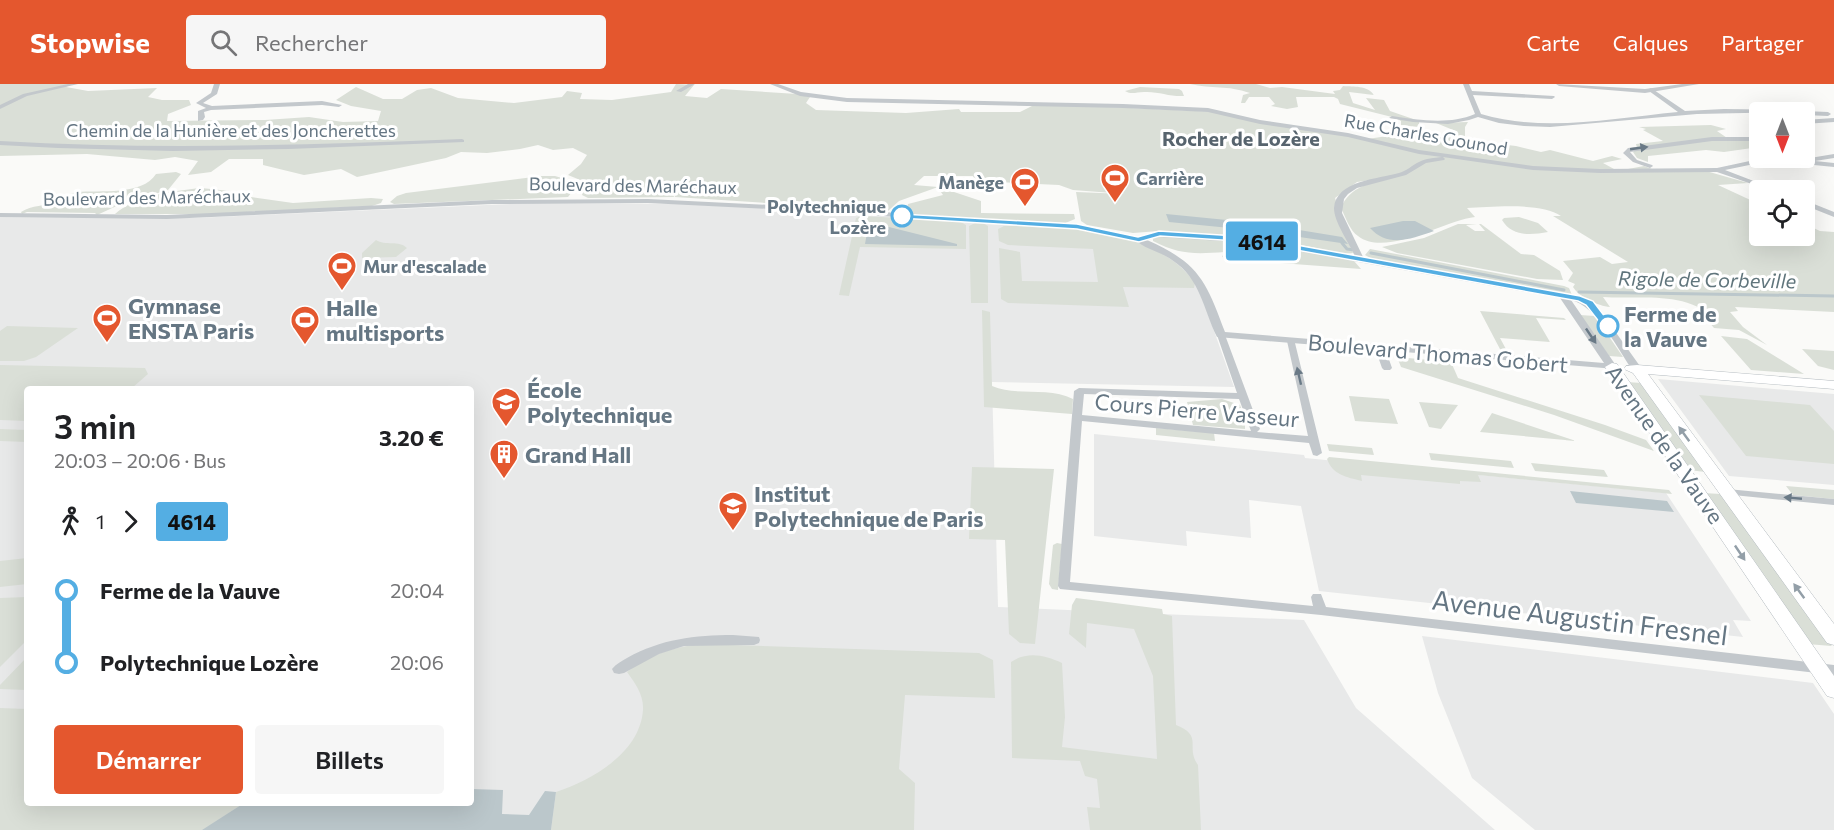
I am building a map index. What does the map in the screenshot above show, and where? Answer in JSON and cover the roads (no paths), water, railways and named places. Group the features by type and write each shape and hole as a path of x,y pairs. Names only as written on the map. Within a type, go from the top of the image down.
{"main road":[{"name":"Boulevard Thomas Gobert","path":"1612,367 1834,385"},
{"name":"Avenue de la Vauve","path":"1612,367 1826,670 1834,691"},
{"name":"Avenue de la Vauve","path":"1637,369 1834,638"}],"street":[{"path":"211,108 199,103 214,94 217,84"},
{"path":"680,91 692,84"},
{"name":"Rue Charles Gounod","path":"774,84 800,94 847,100 1199,106 1260,122 1348,135 1454,158 1563,170 1717,170"},
{"path":"1466,84 1478,115"},
{"path":"1559,84 1651,90 1696,84"},
{"path":"0,107 25,95 78,86"},
{"path":"1651,90 1685,113"},
{"path":"1470,93 1552,98"},
{"path":"200,120 201,111 211,108 322,103 339,105"},
{"path":"1392,118 1434,122 1467,120 1478,115 1495,122 1527,126 1685,113 1749,112"},
{"path":"1815,113 1834,114"},
{"path":"1815,121 1834,120"},
{"path":"1658,169 1635,161 1626,153 1628,150 1712,139 1749,139"},
{"name":"Chemin de la Hunière et des Joncherettes","path":"0,143 177,149 462,141"},
{"path":"1815,159 1834,156"},
{"path":"1360,259 1356,244 1338,212 1338,205 1343,196 1354,187 1404,174 1424,162 1454,158"},
{"path":"1717,170 1749,163"},
{"path":"1815,163 1834,165"},
{"path":"1717,170 1749,181"},
{"name":"Boulevard des Maréchaux","path":"0,215 178,217 492,202 657,202 792,208 1077,227 1139,240 1170,254 1195,274 1204,290 1255,429"},
{"path":"1815,207 1834,215"},
{"path":"1139,240 1159,234 1252,240 1563,296"},
{"name":"Avenue de la Vauve","path":"1563,296 1612,367"},
{"name":"Avenue de la Vauve","path":"1563,296 1590,303 1637,369"},
{"name":"Boulevard Thomas Gobert","path":"1221,335 1612,367"},
{"path":"1291,341 1317,453"},
{"path":"1380,348 1387,368"},
{"path":"1077,418 1079,391 1243,396"},
{"name":"Cours Pierre Vasseur","path":"1077,418 1314,440"},
{"name":"Avenue Augustin Fresnel","path":"1077,418 1064,586 1321,611 1826,670"},
{"path":"1727,492 1834,502"},
{"path":"1317,597 1321,611"},
{"path":"619,669 646,652 674,642 696,639 754,640"}],"waterway":[{"name":"Rigole de Corbeville","path":"1342,243 1347,249 1354,250"},
{"name":"Rigole de Corbeville","path":"1371,253 1564,290"},
{"name":"Rigole de Corbeville","path":"1579,292 1834,296"}],"place":[{"name":"Carrière","path":"1115,204"},
{"name":"Manège","path":"1025,208"},
{"name":"Polytechnique Lozère","path":"902,216"},
{"name":"Mur d'escalade","path":"342,292"},
{"name":"Ferme de la Vauve","path":"1608,326"},
{"name":"Gymnase ENSTA Paris","path":"107,344"},
{"name":"Halle multisports","path":"305,346"},
{"name":"École Polytechnique","path":"506,428"},
{"name":"Grand Hall","path":"504,480"},
{"name":"Institut Polytechnique de Paris","path":"733,532"}],"district":[{"name":"Rocher de Lozère","path":"1241,138"}]}
